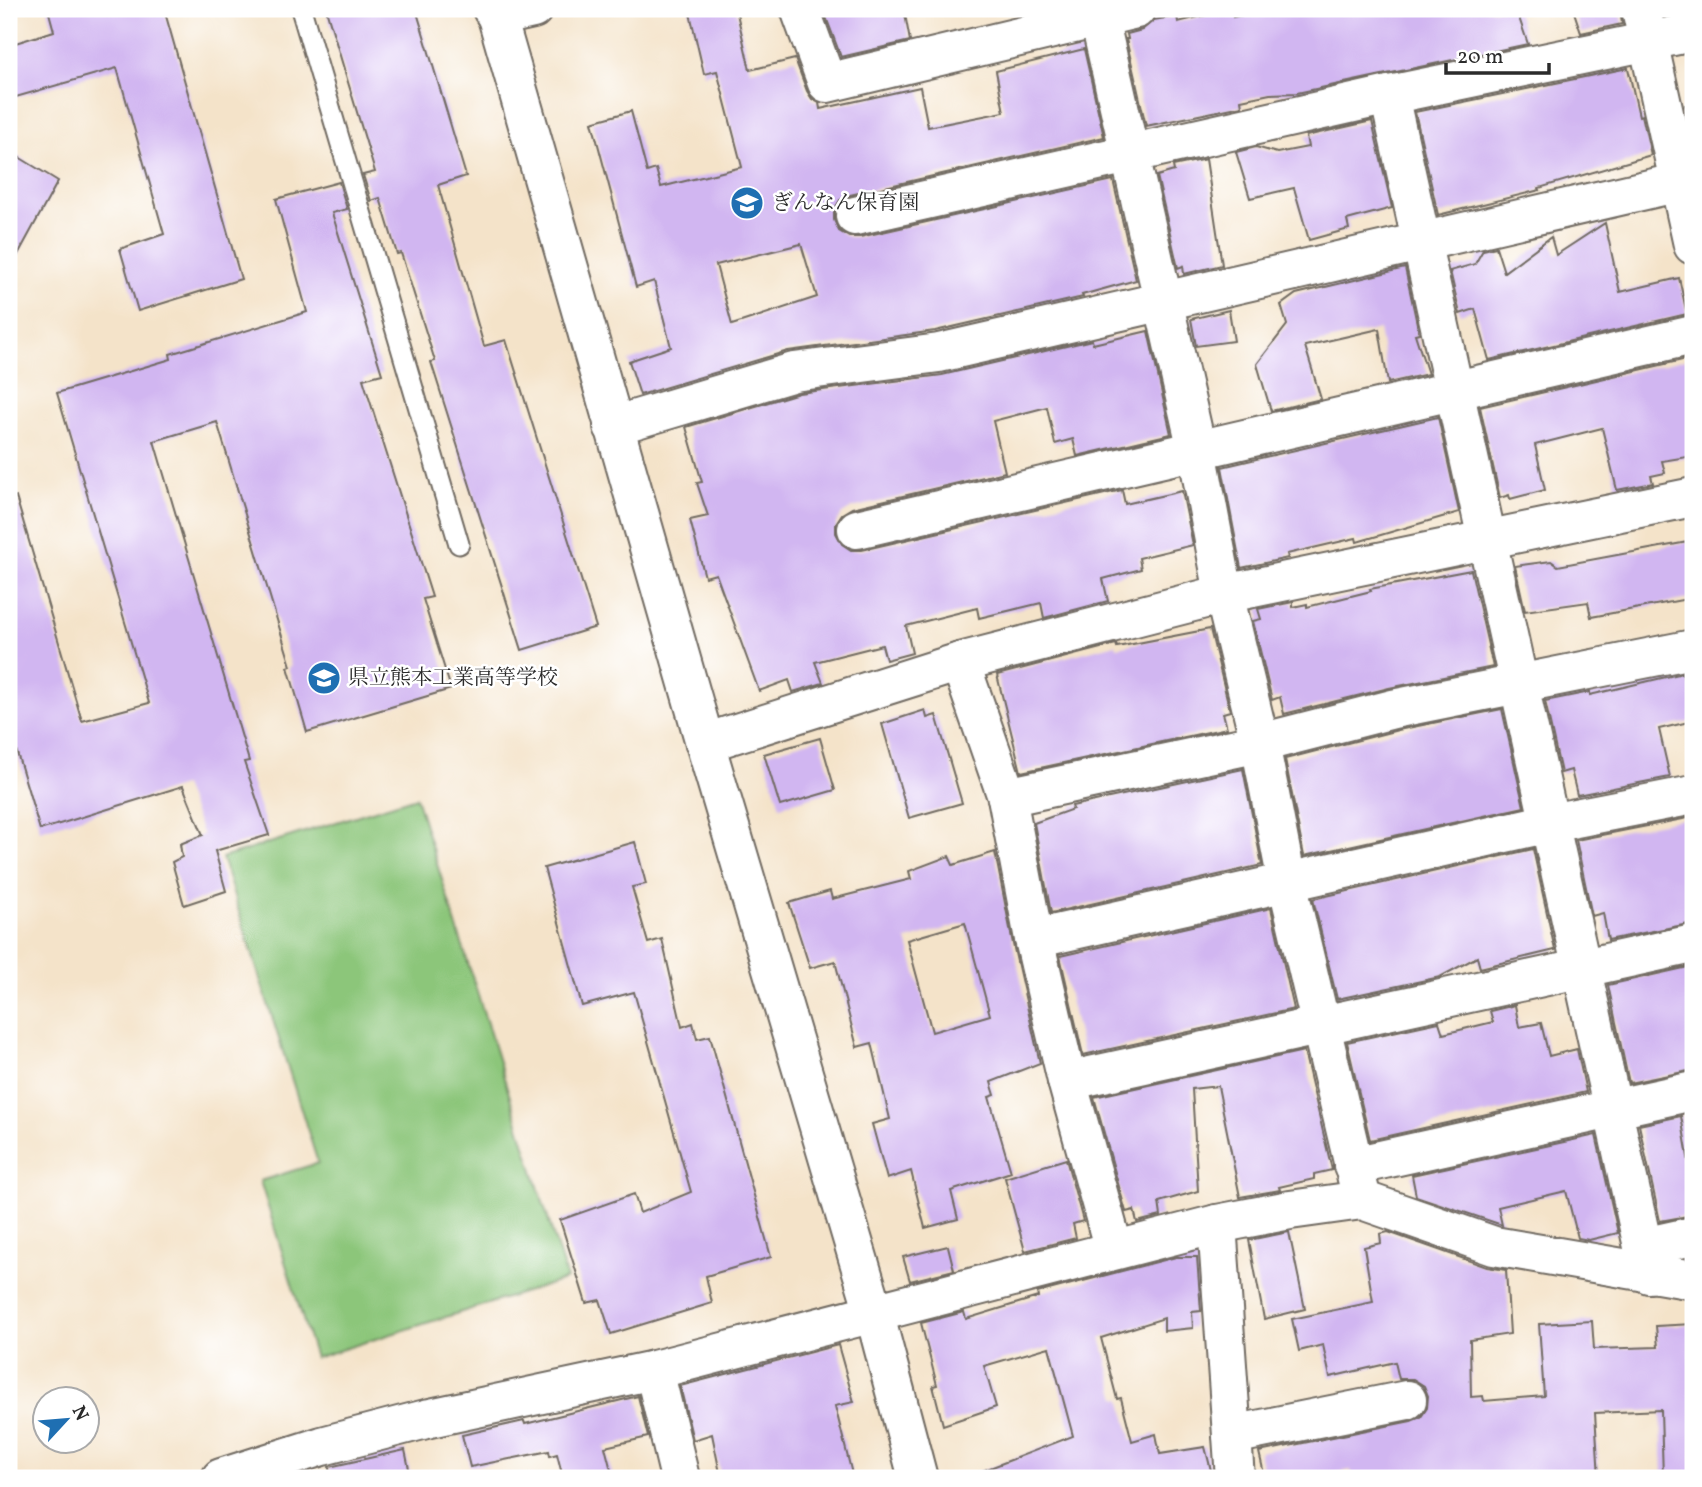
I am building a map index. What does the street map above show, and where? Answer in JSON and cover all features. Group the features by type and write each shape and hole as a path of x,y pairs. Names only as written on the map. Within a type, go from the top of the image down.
{"street":[{"path":"533,9 494,13 705,743 874,1312 918,1478"},
{"path":"800,9 827,83 1098,13 1136,9"},
{"path":"1098,13 1165,302 1224,594 1260,743 1287,882 1357,1183"},
{"path":"855,216 1389,95 1646,25 1693,32"},
{"path":"1646,25 1687,180 1693,245"},
{"path":"1389,95 1646,1260"},
{"path":"613,426 794,372 939,353 1687,180"},
{"path":"857,529 1693,335"},
{"path":"705,743 960,662 1224,594 1693,498"},
{"path":"1007,797 1260,743 1393,709 1693,649"},
{"path":"960,662 1007,797 1034,939 1067,1081 1114,1250"},
{"path":"1034,939 1550,823 1693,795"},
{"path":"1067,1081 1693,944"},
{"path":"221,1478 322,1446 430,1419 654,1370 1217,1224 1290,1210 1357,1183 1613,1109 1693,1091"},
{"path":"1357,1183 1494,1246 1646,1260 1693,1280"},
{"path":"1217,1224 1235,1478"},
{"path":"1646,1260 1693,1236"},
{"path":"654,1370 680,1478"},
{"path":"1232,1436 1407,1400"}],"lane":[{"path":"302,9 459,544"}],"green space":[{"path":"416,797 567,1279 315,1358 260,1181 318,1163 222,858"}],"building":[{"path":"48,9 164,9 241,279 138,311 120,249 164,234 117,68 9,99 9,45 54,31"},
{"path":"326,9 416,9 466,176 438,185 484,346 506,340 596,627 522,650 431,362 435,361 401,253 397,254 380,198 371,201 363,175 375,172"},
{"path":"689,9 736,9 750,70 795,59 807,91 812,99 819,103 820,109 920,87 928,127 1004,112 996,71 1084,49 1104,137 850,195 840,200 834,210 834,220 839,231 849,237 860,237 1113,180 1136,280 1082,295 1083,297 935,331 788,351 640,395 629,361 671,347 654,281 636,287 592,122 631,111 647,172 656,169 661,187 742,167 717,71 704,74","holes":["801,244 817,297 732,325 716,265"]},
{"path":"823,9 904,9 910,41 841,57"},
{"path":"1231,9 1233,17 1270,9 1516,9 1528,44 1297,93 1270,94 1241,100 1242,106 1146,126 1127,34 1142,30 1154,20 1177,16 1178,22"},
{"path":"1573,9 1620,9 1622,24 1581,33"},
{"path":"1628,68 1651,155 1539,188 1540,190 1438,215 1415,112"},
{"path":"1693,103 1693,142 1685,105"},
{"path":"1372,121 1392,208 1347,220 1349,229 1309,240 1294,188 1250,198 1236,152 1256,147 1277,153 1308,147 1306,136"},
{"path":"9,151 58,181 9,271"},
{"path":"1206,159 1222,265 1184,274 1183,266 1178,268 1157,176 1174,171 1173,166"},
{"path":"339,182 347,209 332,213 382,374 363,379 432,597 423,599 451,689 307,732 288,667 291,666 217,422 154,441 249,761 244,762 269,835 215,851 226,891 184,905 172,862 182,857 180,844 203,835 183,786 40,830 9,726 9,498 16,497 82,721 149,703 57,393 171,359 170,354 307,312 276,199"},
{"path":"1605,223 1620,292 1679,278 1687,314 1489,360 1475,309 1460,314 1450,271 1475,264 1483,250 1496,247 1504,272 1551,237 1556,255"},
{"path":"1405,268 1419,333 1415,334 1428,374 1388,383 1379,329 1305,346 1321,399 1271,411 1257,364 1287,325 1281,305 1296,294"},
{"path":"1229,310 1234,341 1196,346 1191,319"},
{"path":"1148,331 1171,434 1077,456 1073,439 1055,444 1047,407 993,421 1005,472 852,508 842,514 836,523 836,533 842,544 851,550 862,550 1122,490 1125,504 1182,491 1193,545 1139,558 1141,569 1103,579 1108,601 1044,618 1041,603 979,618 977,608 906,626 912,653 886,660 882,645 815,662 823,683 793,692 789,680 759,691 716,574 705,577 690,520 708,516 697,483 702,482 686,427 799,393 942,375 1092,340 1093,344"},
{"path":"1691,358 1693,456 1662,461 1665,473 1651,476 1653,483 1617,490 1602,428 1535,445 1545,490 1510,499 1509,495 1500,498 1480,407"},
{"path":"1438,417 1459,512 1357,542 1356,538 1287,554 1288,558 1241,568 1222,467"},
{"path":"1693,541 1693,598 1591,617 1588,602 1525,611 1515,566 1551,561 1558,566"},
{"path":"1471,570 1493,667 1389,688 1284,714 1280,697 1272,700 1253,621 1261,619 1258,609 1293,602 1293,607 1307,604 1307,607 1371,591 1370,589"},
{"path":"1210,629 1230,711 1223,713 1227,728 1021,772 997,675 1116,644 1117,647"},
{"path":"1683,673 1684,680 1693,678 1693,721 1659,729 1670,777 1577,795 1571,770 1561,773 1545,701 1590,692 1590,695"},
{"path":"1502,709 1524,807 1304,856 1285,759 1398,730"},
{"path":"925,710 927,718 936,715 962,803 909,818 882,724"},
{"path":"820,738 835,790 780,806 764,754"},
{"path":"1243,769 1262,865 1051,913 1034,823 1073,809 1072,806"},
{"path":"1693,817 1693,923 1608,940 1603,913 1592,916 1576,840"},
{"path":"635,842 646,884 632,887 648,943 662,939 682,1027 693,1023 697,1039 710,1036 771,1257 706,1276 712,1303 611,1334 600,1300 586,1303 560,1220 634,1194 640,1213 691,1192 634,992 582,1006 544,868"},
{"path":"1533,849 1555,950 1480,968 1477,957 1440,977 1337,999 1313,899"},
{"path":"995,852 1040,1063 991,1082 995,1095 989,1097 1011,1172 951,1191 958,1219 925,1228 911,1171 887,1179 872,1124 890,1119 872,1043 857,1047 835,961 810,968 789,903 830,891 832,899 911,879 909,871 949,856 953,865","holes":["965,923 990,1015 932,1032 907,940"]},
{"path":"1271,908 1294,1009 1083,1055 1060,956"},
{"path":"1693,966 1693,1070 1629,1083 1608,985"},
{"path":"1515,1005 1519,1027 1541,1023 1549,1056 1577,1049 1586,1092 1370,1140 1347,1042 1439,1022 1443,1034 1493,1022 1490,1011"},
{"path":"1304,1051 1332,1170 1314,1174 1314,1179 1279,1187 1280,1190 1240,1197 1218,1086 1192,1089 1198,1191 1159,1202 1161,1216 1137,1222 1134,1210 1126,1212 1094,1097"},
{"path":"1681,1116 1693,1186 1693,1215 1660,1221 1639,1125"},
{"path":"1596,1135 1618,1233 1589,1240 1578,1238 1566,1191 1498,1207 1502,1225 1416,1196 1412,1175"},
{"path":"1066,1159 1083,1221 1073,1224 1076,1238 1025,1251 1005,1178"},
{"path":"1289,1232 1305,1309 1264,1319 1249,1240"},
{"path":"1388,1232 1487,1267 1506,1270 1510,1334 1470,1340 1471,1397 1483,1396 1484,1401 1544,1396 1539,1324 1592,1321 1594,1349 1658,1347 1656,1326 1693,1324 1693,1478 1663,1478 1661,1410 1595,1413 1599,1478 1353,1478 1351,1470 1315,1478 1265,1478 1259,1452 1411,1421 1421,1417 1427,1408 1428,1396 1424,1386 1413,1379 1399,1379 1395,1362 1330,1377 1323,1345 1299,1351 1292,1319 1373,1302 1364,1247 1381,1243 1380,1234"},
{"path":"948,1246 954,1270 910,1281 903,1257"},
{"path":"1176,1257 1197,1257 1201,1311 1192,1312 1193,1328 1164,1331 1164,1318 1101,1338 1117,1399 1121,1398 1132,1441 1156,1434 1160,1454 1205,1447 1213,1478 969,1478 1073,1436 1049,1347 984,1366 996,1407 943,1425 933,1386 937,1385 921,1323 964,1312 966,1319 1038,1297 1037,1293"},
{"path":"838,1345 854,1402 835,1406 853,1478 721,1478 712,1434 693,1440 680,1386"},
{"path":"638,1396 648,1437 605,1447 613,1478 563,1478 557,1454 550,1456 549,1451 470,1467 462,1435 524,1421 525,1424"},
{"path":"405,1450 411,1478 330,1478 329,1467"}],"place":[{"name":"ぎんなん保育園","path":"747,203"},
{"name":"県立熊本工業高等学校","path":"324,678"}]}
